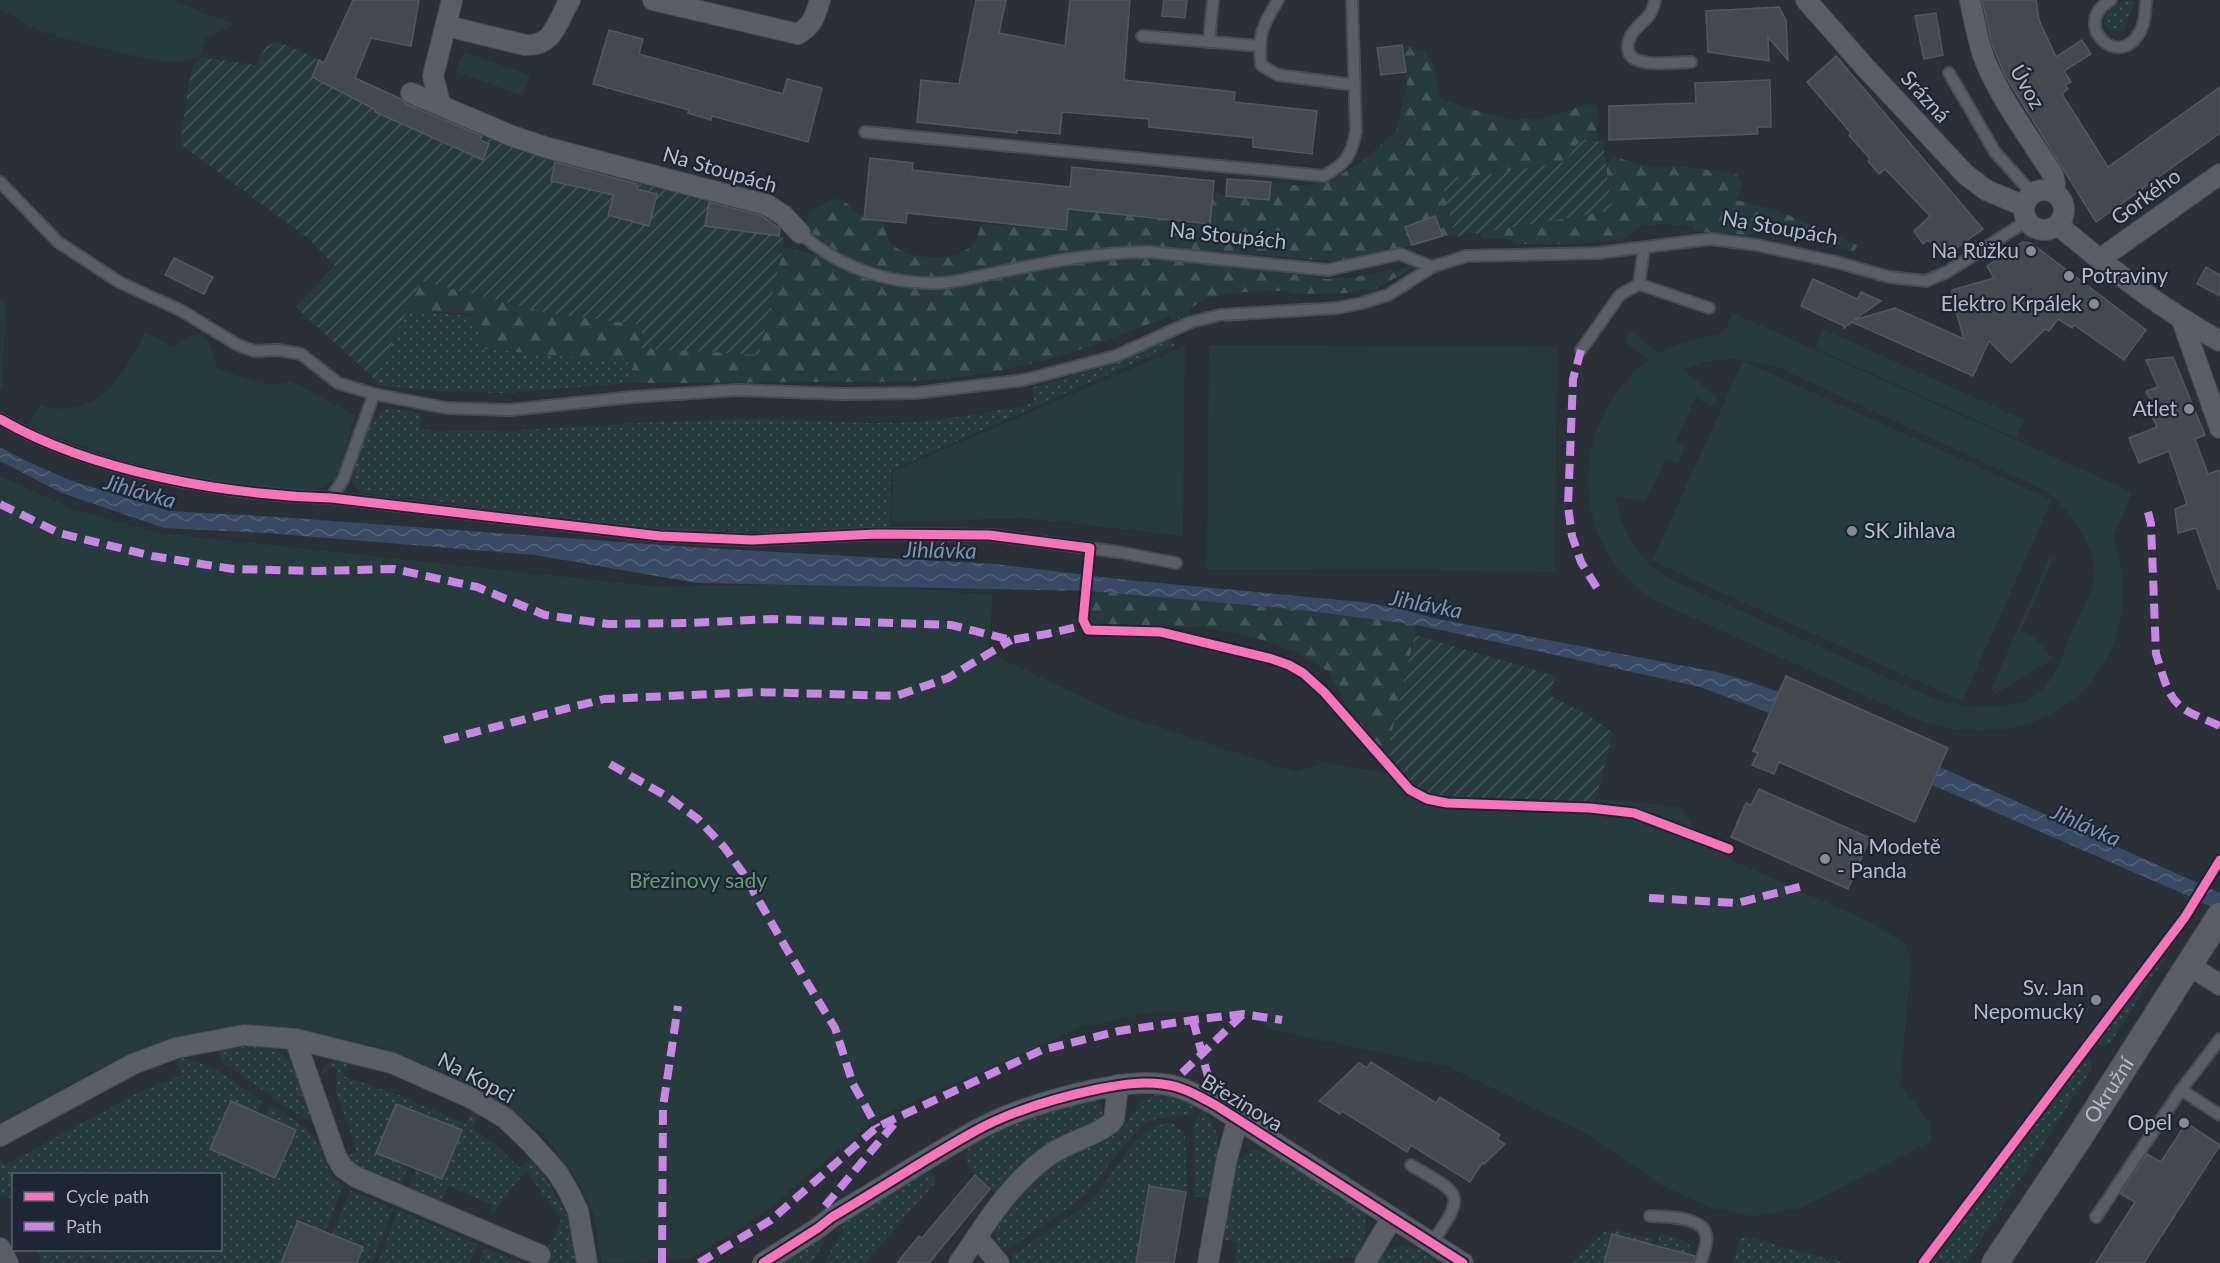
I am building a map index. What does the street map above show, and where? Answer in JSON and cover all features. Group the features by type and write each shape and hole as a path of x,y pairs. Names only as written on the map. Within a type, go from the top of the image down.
{"street":[{"name":"Na Stoupách","path":"452,0 433,76 440,104 512,136 548,148 767,205 783,215 800,233"},
{"path":"447,26 525,45 538,46 551,36 570,0"},
{"path":"653,0 798,34 814,20 820,0"},
{"name":"Srázná","path":"1806,0 1865,68 1965,174 1986,190 2028,207"},
{"name":"Úvoz","path":"1970,0 1976,31 1986,62 2001,93 2053,174 2055,184 2053,191"},
{"name":"Gorkého","path":"2100,259 2220,174"},
{"path":"2042,189 2053,191 2061,198 2064,207 2063,217 2052,229 2038,230 2028,207 2042,189"},
{"path":"2058,225 2182,320 2220,340"},
{"path":"2182,320 2220,428"},
{"name":"Okružní","path":"1995,1263 2215,925"},
{"path":"2189,965 2220,985"},
{"name":"Na Kopci","path":"0,1136 133,1064 176,1048 243,1035 295,1039 392,1063 471,1098 505,1118 556,1172 568,1191 578,1211 587,1263"},
{"path":"295,1039 339,1164 343,1168 356,1178 540,1255"},
{"name":"Březinova","path":"763,1263 832,1218 979,1130 1077,1093 1118,1085 1144,1083 1162,1084 1191,1091 1463,1263"},
{"path":"959,1263 1004,1197 1030,1170 1049,1155 1110,1124 1113,1119 1118,1085"},
{"name":"Březinova","path":"1209,1263 1227,1158 1238,1119"},
{"path":"1365,1263 1392,1218"},
{"path":"977,1237 999,1263"},
{"path":"0,1248 8,1263"}],"lane":[{"path":"1209,42 1213,0"},
{"path":"1278,0 1260,32 1261,65 1278,75 1354,85"},
{"path":"865,132 1324,176 1342,165 1352,151 1356,131 1352,0"},
{"path":"1655,0 1652,13 1632,33 1628,48 1629,55 1632,59 1645,63 1691,62"},
{"path":"2111,0 2099,9 2094,21 2096,32 2104,42 2116,47 2128,46 2137,38 2144,22 2146,0"},
{"path":"1142,36 1259,46"},
{"path":"1949,73 2028,207"},
{"path":"0,182 58,242 119,282 182,311 236,344 254,351 278,350 301,354 338,383 374,394 446,408 510,410 632,397 738,390 843,394 916,393 1024,380 1116,356 1191,322 1220,315 1337,308 1362,303 1388,295 1432,267"},
{"name":"Na Stoupách","path":"800,233 817,248 861,271 914,283 942,283 1087,255 1119,252 1149,252 1328,270 1400,254 1432,267 1467,256 1598,253 1710,239 1757,245 1836,262 1889,277 1926,281 1947,272 2028,207"},
{"path":"1639,284 1644,248"},
{"path":"1581,350 1620,295 1639,284 1709,308"},
{"path":"331,498 343,480 374,394"},
{"path":"0,419 15,428 76,453 148,474 214,487 278,496 331,498 660,536 752,540 876,534 989,535 1119,552 1176,563"},
{"path":"2096,1217 2181,1090 2220,1040"},
{"path":"2181,1090 2220,1115"},
{"path":"1411,1165 1451,1190 1455,1198 1454,1208 1432,1243"},
{"path":"1650,1216 1684,1218 1697,1223 1705,1230 1707,1236 1700,1263"}],"green space":[{"path":"0,0 174,0 236,24 206,38 199,57 181,62 156,61 41,32 0,9"},
{"path":"2126,0 2135,1 2124,30 2109,30 2104,24 2105,16 2108,11"},
{"path":"276,42 301,51 359,81 466,128 540,157 634,182 729,202 728,208 768,213 781,219 779,236 784,238 783,247 759,355 640,348 643,325 553,314 421,281 375,379 295,307 335,266 308,238 180,144 191,70 199,57 256,65 266,47"},
{"path":"1402,45 1424,51 1434,66 1440,98 1463,107 1514,120 1550,116 1589,104 1597,106 1597,140 1581,139 1566,162 1441,179 1455,237 1443,236 1435,216 1406,227 1412,245 1342,262 1140,245 1068,252 933,278 904,276 863,264 832,248 804,228 810,211 834,199 844,200 861,216 884,221 888,238 896,247 906,253 931,257 957,254 968,249 976,240 981,224 1065,230 1068,209 1209,224 1213,191 1226,196 1269,200 1271,182 1302,186 1332,180 1364,160 1397,130 1407,82"},
{"path":"464,52 530,75 523,96 455,71"},
{"path":"1581,139 1603,142 1610,200 1614,210 1455,237 1441,179 1565,162"},
{"path":"1616,157 1640,165 1687,167 1736,174 1743,183 1736,200 1777,210 1857,245 1854,253 1783,236 1695,231 1693,227 1665,224 1639,227 1623,239 1575,244 1517,244 1510,239 1481,238 1482,232 1614,209 1610,200 1606,163"},
{"path":"783,247 823,257 854,275 889,286 911,289 950,288 1082,262 1119,259 1154,258 1238,266 1327,279 1350,278 1418,265 1372,291 1367,288 1350,293 1292,294 1288,291 1264,291 1222,295 1198,303 1189,310 1190,314 1172,321 1169,316 1054,358 1006,370 962,377 880,382 632,383 634,363 485,349 470,314 407,310 421,281 553,314 643,325 640,347 759,354"},
{"path":"0,301 6,304 2,389 0,388"},
{"path":"407,310 471,316 487,349 635,363 632,383 505,393 435,391 378,385 375,379"},
{"path":"1733,313 2132,492 2113,538 2122,571 2123,588 2122,605 2114,641 2099,671 2078,696 2051,714 2021,726 1988,731 1953,729 1919,720 1658,602 1628,579 1606,550 1593,518 1588,484 1591,450 1602,417 1621,386 1648,360 1624,341 1631,331 1659,353 1682,342 1724,332","holes":["1731,359 1779,368 2042,489 2071,516 2091,553 2094,579 2059,664 2041,691 2030,699 1987,707 1957,704 1930,697 1666,577 1639,552 1632,543 1622,521 1615,497 1645,502 1666,459 1678,463 1686,446 1676,441 1696,397 1710,407 1718,398 1683,370 1705,362"]},
{"path":"1823,329 2024,420 2016,438 1815,348"},
{"path":"145,333 174,346 188,337 197,335 207,340 218,369 271,385 290,381 355,415 339,473 334,481 320,489 302,491 206,480 123,460 50,435 29,425 40,404 56,409 67,408 94,400 105,392 115,382"},
{"path":"1172,339 1175,345 891,470 890,527 732,531 640,527 362,493 353,484 352,476 368,429 380,413 387,408 421,413 420,429 475,431 737,419 914,422 959,417 1035,403 1032,388 1102,367"},
{"path":"1209,345 1557,347 1555,572 1207,569"},
{"path":"1185,346 1183,536 1023,518 892,522 893,471"},
{"name":"SK Jihlava","path":"1743,361 2052,500 1962,701 1652,561"},
{"name":"Březinovy sady","path":"0,476 73,509 161,533 651,586 854,584 993,595 988,652 1113,712 1296,772 1326,762 1389,774 1400,789 1409,795 1429,803 1457,808 1594,814 1597,799 1679,806 1700,836 1729,859 1870,922 1907,945 1911,966 1900,1085 1930,1122 1932,1141 1798,1209 1755,1217 1711,1208 1661,1185 1589,1135 1451,1068 1272,1030 1246,1011 1151,1013 1079,1028 877,1118 757,1218 691,1259 602,1263 595,1218 580,1185 544,1134 502,1104 446,1073 379,1047 297,1029 214,1028 137,1050 99,1068 0,1123"},
{"path":"2050,557 2053,559 2012,651 2022,631 2036,639 2053,659 1993,695 1995,691 1991,689"},
{"path":"1090,591 1293,609 1417,625 1386,758 1345,703 1329,672 1297,652 1259,639 1210,628 1160,625 1100,627 1090,624 1087,617"},
{"path":"1415,635 1556,676 1549,695 1588,715 1613,733 1595,802 1445,799 1429,796 1412,786 1386,758"},
{"path":"2173,945 2109,1045 2094,1045"},
{"path":"259,1046 275,1048 293,1063 317,1125 272,1099 273,1097 222,1062 219,1054 221,1048"},
{"path":"2085,1057 2091,1062 2091,1070 1966,1263 1928,1263"},
{"path":"182,1058 205,1065 234,1081 262,1102 258,1113 231,1101 210,1149 275,1178 296,1130 264,1116 270,1105 295,1120 312,1134 333,1176 343,1186 325,1232 298,1221 281,1263 104,1263 86,1256 83,1263 43,1263 37,1251 222,1251 222,1173 12,1173 12,1203 8,1195 0,1196 0,1158 5,1165 145,1089 181,1076 177,1060"},
{"path":"339,1059 348,1062 343,1076 399,1095 465,1124 472,1111 479,1115 472,1128 495,1144 520,1168 531,1159 543,1173 572,1224 579,1263 541,1263 561,1220 526,1170 488,1220 493,1205 449,1186 439,1204 407,1192 416,1169 442,1179 461,1130 396,1104 376,1153 408,1166 400,1189 362,1172 344,1157 357,1152 334,1086 337,1085 336,1068 327,1068 326,1072 320,1073 326,1064"},
{"path":"1159,1094 1179,1097 1196,1104 1189,1115 1158,1118 1144,1124 1115,1156 1085,1196 1012,1247 1001,1249 997,1236 999,1224 1023,1192 1062,1160 1116,1134 1127,1124 1143,1102"},
{"path":"1087,1098 1095,1099 1101,1104 1103,1110 1101,1118 1058,1139 997,1193 985,1185 969,1167 967,1152 971,1145 987,1135"},
{"path":"1202,1109 1210,1118 1214,1128 1218,1149 1213,1193 1206,1198 1194,1196 1193,1127"},
{"path":"1172,1123 1184,1132 1187,1194 1149,1186 1136,1263 1012,1263 1013,1255 1090,1201 1134,1142 1157,1126"},
{"path":"1255,1150 1265,1152 1292,1165 1358,1209 1365,1217 1366,1229 1357,1256 1310,1263 1234,1263 1238,1243 1219,1238 1231,1169 1242,1157"},
{"path":"930,1173 936,1177 934,1184 865,1263 824,1263 841,1234 844,1222 923,1174"},
{"path":"350,1190 393,1209 372,1263 357,1263 363,1247 332,1235"},
{"path":"398,1210 477,1244 470,1263 378,1263"},
{"path":"1611,1229 1652,1239 1651,1244 1612,1234 1604,1263 1571,1263 1604,1232"},
{"path":"830,1231 812,1263 780,1263"},
{"path":"1660,1234 1685,1241 1691,1249 1691,1263 1671,1250 1657,1246"},
{"path":"1745,1237 1843,1263 1733,1263 1740,1239"},
{"path":"1404,1246 1420,1250 1438,1263 1371,1263 1386,1251"},
{"path":"485,1248 521,1263 479,1263"}],"water":[{"path":"0,447 72,481 169,511 704,548 995,564 1127,580 1362,602 1398,608 1437,619 1712,671 1779,692 1769,713 1700,687 1528,649 1417,625 1293,609 1090,591 697,583 535,555 266,533 164,528 62,493 0,461"},
{"path":"1940,767 2220,893 2220,911 1932,785"}],"building":[{"path":"353,0 419,0 411,46 371,38 355,78 401,99 406,104 482,136 480,140 489,144 483,160 375,112 376,110 312,77 319,60 324,63"},
{"path":"976,0 1006,0 999,33 1065,46 1070,0 1130,0 1124,80 1235,92 1234,102 1317,111 1312,154 1253,147 1253,138 1149,127 1149,119 1062,112 1060,134 1017,130 1017,133 917,122 921,80 959,84"},
{"path":"1164,0 1187,0 1185,18 1162,16"},
{"path":"1982,0 2036,0 2039,20 2056,57 2082,40 2091,54 2064,71 2071,82 2065,85 2068,89 2062,94 2108,167 2220,87 2220,133 2096,222 2004,74 1992,44"},
{"path":"1779,7 1786,20 1788,60 1768,37 1769,61 1708,52 1706,11"},
{"path":"1936,13 1943,55 1924,59 1915,16"},
{"path":"609,30 643,39 639,54 783,94 787,79 822,88 808,142 712,116 711,120 688,113 689,110 593,84"},
{"path":"1402,45 1406,72 1381,75 1377,48"},
{"path":"1836,56 1983,229 1945,256 1928,240 1923,244 1914,231 1930,216 1885,169 1879,174 1868,161 1870,159 1849,135 1851,133 1807,82"},
{"path":"1770,80 1771,127 1757,127 1758,134 1609,140 1609,106 1696,103 1695,83"},
{"path":"870,158 913,163 912,170 1070,187 1072,167 1214,181 1210,224 1068,209 1066,230 907,213 906,223 864,219"},
{"path":"555,162 637,184 637,189 657,194 649,226 608,215 614,195 551,181"},
{"path":"1227,179 1271,182 1269,200 1226,196"},
{"path":"709,202 762,216 780,229 779,236 705,226"},
{"path":"1435,216 1443,236 1412,245 1405,227"},
{"path":"2023,242 2031,243 2146,330 2124,360 2074,325 2072,328 2058,319 2049,331 2045,329 2011,363 1989,341 1973,376 1852,322 1844,328 1801,306 1813,279 1857,299 1861,292 1881,301 1854,320 1895,308 1964,339 1952,290 1994,278 1987,266"},
{"path":"174,258 213,277 204,294 165,275"},
{"path":"2206,267 2220,275 2220,296 2197,284"},
{"path":"2173,357 2205,435 2195,439 2208,474 2220,470 2220,589 2218,589 2196,528 2178,533 2175,509 2187,504 2169,451 2139,463 2129,438 2157,427 2151,414 2156,413 2146,391 2158,387 2146,360"},
{"path":"1786,676 1948,748 1915,822 1779,762 1774,774 1752,765 1758,753 1753,751"},
{"path":"1759,789 1870,838 1848,889 1731,837 1746,803 1751,805"},
{"path":"1371,1062 1436,1103 1440,1097 1500,1135 1497,1139 1505,1144 1484,1164 1482,1163 1470,1182 1411,1145 1407,1152 1342,1111 1340,1114 1319,1101 1359,1063 1367,1068"},
{"path":"231,1101 296,1130 275,1178 210,1149"},
{"path":"396,1104 462,1130 442,1179 376,1153"},
{"path":"2186,1123 2220,1145 2144,1263 2096,1263 2135,1202 2121,1194 2126,1185 2147,1154 2161,1162"},
{"path":"975,1175 990,1189 929,1263 897,1263 919,1236 922,1238"},
{"path":"1149,1186 1186,1192 1174,1263 1136,1263"},
{"path":"298,1221 363,1247 357,1263 281,1263"},
{"path":"1612,1234 1695,1256 1693,1263 1604,1263"}],"marked path":[{"path":"1581,350 1573,379 1568,506 1572,536 1581,562 1600,593"},
{"path":"0,504 59,533 152,556 233,569 316,571 394,569 477,587 545,615 608,624 771,619 951,625 1011,640 1090,624"},
{"path":"2148,512 2151,524 2156,654 2163,675 2171,695 2180,706 2220,726"},
{"path":"444,740 604,699 757,692 896,696 948,678 1011,640"},
{"path":"610,764 668,797 698,819 724,847 743,873 835,1028 853,1084 877,1127"},
{"path":"1649,898 1737,903 1807,885"},
{"path":"662,1263 663,1107 678,1006"},
{"path":"1182,1073 1243,1014"},
{"path":"699,1263 771,1220 877,1127 1042,1050 1119,1031 1193,1020 1243,1014 1282,1020"},
{"path":"1193,1020 1210,1084"},
{"path":"825,1206 899,1118"}],"cycle path":[{"path":"0,419 75,453 117,466 205,486 248,492 331,498 660,536 752,540 876,534 989,535 1090,548 1083,620 1088,630 1161,632 1289,665 1303,673 1324,692 1410,790 1427,799 1447,803 1590,808 1634,813 1729,849"},
{"path":"1923,1263 2185,917 2220,860"},
{"path":"763,1263 832,1217 940,1151 991,1123 1036,1105 1068,1096 1114,1086 1146,1083 1176,1087 1217,1106 1463,1263"}],"place":[{"name":"Na Růžku","path":"2031,251"},
{"name":"Potraviny","path":"2069,276"},
{"name":"Elektro Krpálek","path":"2094,304"},
{"name":"Atlet","path":"2189,409"},
{"name":"SK Jihlava","path":"1852,531"},
{"name":"Na Modetě - Panda","path":"1825,859"},
{"name":"Sv. Jan Nepomucký","path":"2096,1000"},
{"name":"Opel","path":"2184,1123"}],"water label":[{"name":"Jihlávka","path":"140,491"},
{"name":"Jihlávka","path":"940,550"},
{"name":"Jihlávka","path":"1426,604"},
{"name":"Jihlávka","path":"2086,825"}]}
